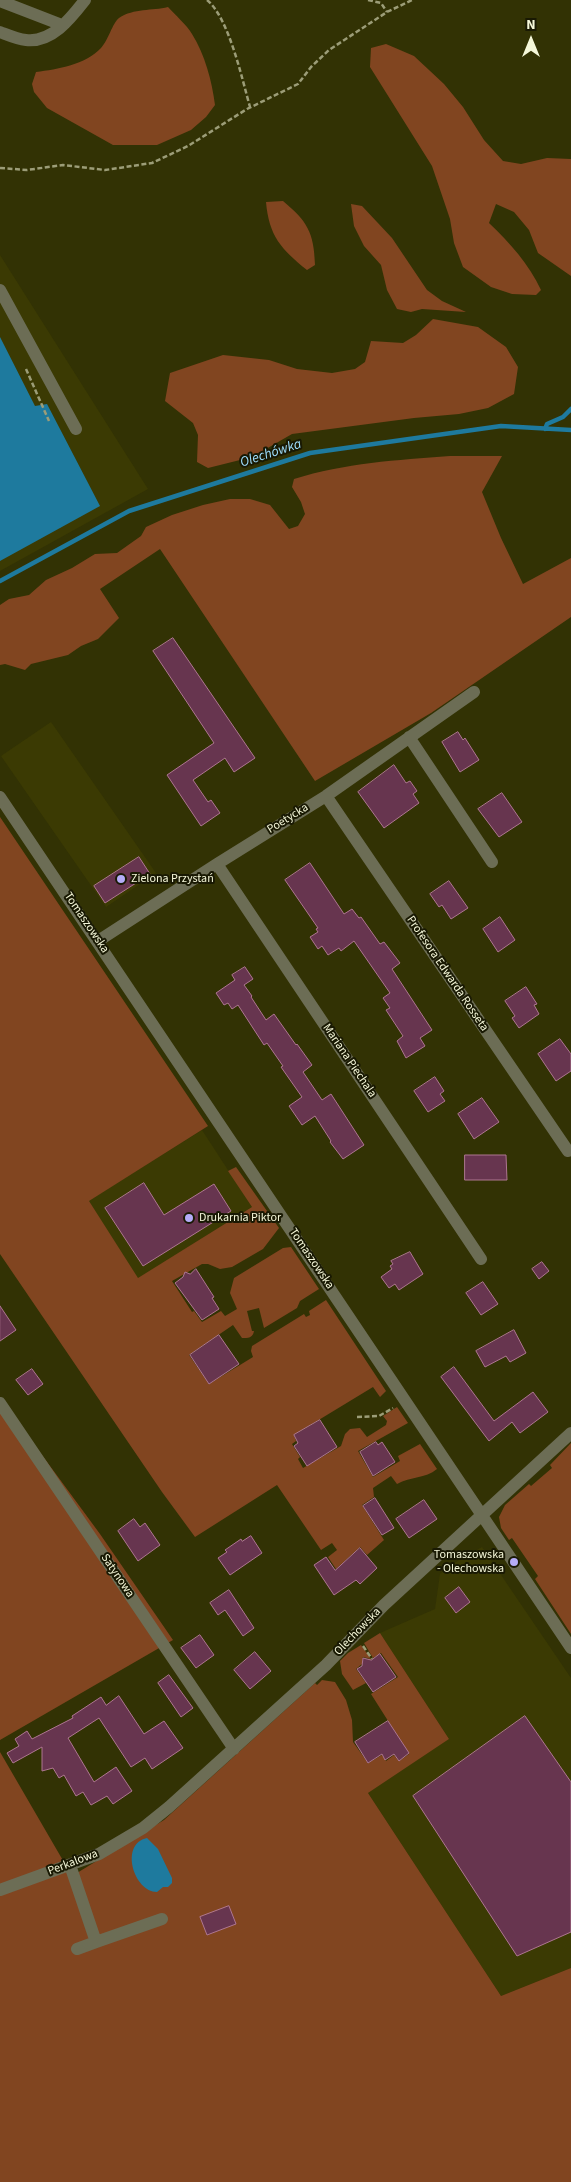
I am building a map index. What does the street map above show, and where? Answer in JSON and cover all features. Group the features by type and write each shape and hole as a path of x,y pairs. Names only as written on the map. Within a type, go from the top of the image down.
{"street":[{"path":"0,32 20,39 34,40 50,36 85,0"},
{"path":"0,1 62,25"},
{"path":"0,290 76,429"},
{"name":"Poetycka","path":"98,941 326,796 474,692"},
{"path":"409,737 492,862"},
{"name":"Profesora Edwarda Rosseta","path":"326,796 568,1151"},
{"name":"Tomaszowska","path":"0,797 571,1648"},
{"name":"Mariana Piechala","path":"217,864 481,1259"},
{"name":"Satynowa","path":"0,1403 234,1749"},
{"name":"Olechowska","path":"143,1828 234,1749 326,1665 384,1605 571,1433"},
{"name":"Perkalowa","path":"0,1890 99,1854 143,1828"},
{"path":"70,1865 96,1942"},
{"path":"77,1949 162,1919"}],"path":[{"path":"207,0 218,14 233,48 250,107"},
{"path":"368,0 381,3 387,12"},
{"path":"0,168 27,170 63,165 105,170 152,163 188,146 250,107 298,84 311,67 329,50 387,12 412,0"},
{"path":"357,1417 381,1415 398,1404"}],"shaded area":[{"path":"168,7 187,27 197,42 212,87 215,105 206,117 191,130 157,145 113,145 47,108 34,92 32,84 36,72 71,65 95,54 104,45 119,18 137,11"},
{"path":"386,44 414,56 444,84 463,107 484,140 503,161 521,164 547,158 571,159 571,276 538,253 529,230 514,212 496,204 489,223 518,254 531,271 541,290 536,295 512,294 491,287 463,267 454,243 450,219 432,166 370,67 371,48"},
{"path":"283,201 303,221 311,236 315,265 307,270 283,248 273,233 266,202"},
{"path":"351,204 362,206 392,238 427,290 442,301 466,312 422,309 411,312 397,309 387,290 381,265 364,246 354,226"},
{"path":"0,255 148,489 0,571"},
{"path":"433,319 478,327 506,347 518,367 514,394 488,408 459,414 292,434 252,457 208,468 197,462 198,435 193,423 165,401 170,373 223,355 269,360 297,369 332,373 355,369 365,362 371,341 403,343 416,335"},
{"path":"450,456 502,456 482,492 501,538 523,584 571,558 571,617 431,713 315,781 160,549 100,589 119,618 98,639 81,646 68,655 31,664 25,670 5,664 0,665 0,605 9,599 29,595 46,580 72,568 95,554 117,553 141,536 146,527 172,515 203,505 230,499 250,499 270,505 289,529 298,526 305,514 301,502 292,487 294,479 352,466"},
{"path":"51,722 156,873 106,907 1,756"},
{"path":"0,817 208,1126 89,1201 138,1278 252,1207 228,1171 236,1167 279,1228 263,1249 232,1267 220,1269 208,1264 202,1264 172,1281 192,1312 194,1311 202,1322 221,1311 225,1316 237,1309 230,1293 234,1278 283,1248 291,1247 319,1289 300,1301 297,1308 264,1328 259,1308 247,1311 252,1331 254,1331 251,1336 242,1338 233,1325 189,1355 209,1384 253,1357 252,1346 304,1314 306,1317 310,1315 309,1311 326,1300 386,1391 380,1397 373,1387 294,1435 296,1441 292,1444 300,1457 298,1459 303,1468 341,1446 345,1434 350,1429 360,1428 367,1437 386,1425 387,1421 383,1416 397,1407 408,1423 358,1451 373,1477 400,1461 398,1456 420,1444 437,1469 428,1474 397,1484 391,1476 373,1488 374,1497 362,1505 384,1540 367,1555 360,1547 336,1569 328,1557 337,1550 332,1543 321,1550 277,1485 195,1537 162,1492 0,1254"},
{"name":"Drukarnia Piktor","path":"202,1130 252,1207 138,1279 88,1201"},
{"path":"0,1398 100,1534 173,1640 0,1740"},
{"path":"571,1443 571,1634 535,1579 538,1576 512,1538 509,1540 501,1528 499,1517 505,1505 529,1484 531,1486 552,1468 550,1465"},
{"path":"482,1547 571,1678 571,1968 501,1996 368,1793 449,1739 380,1633 435,1609 440,1574 449,1566"},
{"path":"380,1633 449,1739 368,1793 501,1996 571,1968 571,2182 0,2182 0,1752 72,1876 164,1820 315,1683 317,1685 322,1680 335,1682 346,1700 352,1720 353,1742 368,1763 382,1755 386,1761 394,1755 399,1761 409,1754 371,1694 398,1677 381,1653 373,1658 364,1643"},
{"path":"361,1645 371,1659 363,1657 362,1664 356,1669 366,1683 353,1690 342,1674 340,1661 348,1653"}],"water":[{"path":"0,337 35,406 47,404 100,506 0,561"},
{"path":"147,1838 158,1849 172,1878 172,1883 168,1887 163,1887 157,1892 149,1890 142,1884 136,1876 133,1867 134,1849 138,1842"}],"building":[{"path":"173,638 255,758 234,772 225,758 193,780 208,802 211,800 220,813 201,826 167,775 214,743 153,651"},
{"path":"458,732 463,740 465,738 479,760 460,772 442,742"},
{"path":"394,765 406,783 410,781 417,791 413,794 419,803 384,828 358,792"},
{"path":"502,793 522,822 499,837 478,809"},
{"path":"139,857 150,874 105,903 94,886"},
{"path":"310,863 344,914 352,909 359,918 361,917 380,944 384,942 400,963 392,969 432,1030 420,1038 425,1046 406,1058 397,1041 403,1036 386,1010 390,1008 383,998 390,993 354,941 341,951 339,948 328,955 322,946 318,949 310,937 318,932 316,929 318,928 285,880"},
{"path":"449,881 468,908 451,919 442,905 439,907 430,894"},
{"path":"500,917 515,940 498,952 483,929"},
{"path":"245,967 253,979 244,985 266,1020 274,1014 312,1065 303,1072 322,1100 331,1094 364,1145 343,1159 330,1142 315,1116 302,1125 289,1106 302,1097 281,1067 283,1066 267,1043 264,1045 238,1005 232,1009 228,1003 224,1005 216,993 235,980 232,975"},
{"path":"526,987 537,1004 534,1005 539,1014 519,1028 512,1018 515,1016 505,1001"},
{"path":"560,1039 571,1054 571,1071 556,1081 538,1054"},
{"path":"435,1077 444,1091 440,1094 445,1101 428,1112 414,1091"},
{"path":"482,1098 499,1122 474,1139 458,1114"},
{"path":"465,1155 506,1155 507,1180 465,1180"},
{"path":"144,1183 164,1215 214,1184 231,1211 143,1266 105,1208"},
{"path":"410,1252 423,1274 399,1290 395,1284 389,1288 381,1277 392,1269 390,1266 393,1264 391,1261"},
{"path":"542,1262 549,1271 539,1279 532,1269"},
{"path":"196,1269 214,1297 212,1298 219,1309 202,1320 175,1283 183,1277 185,1272 190,1274"},
{"path":"483,1282 498,1304 481,1315 466,1293"},
{"path":"0,1306 16,1330 0,1341"},
{"path":"514,1330 526,1353 510,1362 506,1356 485,1367 476,1351"},
{"path":"219,1335 239,1364 209,1384 190,1355"},
{"path":"454,1367 494,1421 533,1392 548,1412 520,1433 512,1422 489,1441 441,1377"},
{"path":"32,1369 43,1384 28,1395 16,1380"},
{"path":"320,1420 337,1447 307,1466 294,1446 298,1443 294,1435"},
{"path":"376,1442 378,1445 382,1442 395,1462 373,1476 360,1452"},
{"path":"375,1498 394,1528 382,1535 363,1506"},
{"path":"424,1500 437,1519 409,1538 396,1519"},
{"path":"134,1519 140,1527 145,1523 160,1545 138,1561 118,1531"},
{"path":"251,1536 262,1553 230,1575 218,1558 227,1552 225,1550 241,1539 242,1541"},
{"path":"360,1548 377,1568 360,1584 356,1580 334,1595 314,1565 326,1557 335,1570"},
{"path":"459,1587 470,1602 456,1613 445,1598"},
{"path":"229,1590 254,1628 243,1636 225,1610 218,1615 210,1603"},
{"path":"200,1635 214,1655 196,1668 181,1648"},
{"path":"255,1652 271,1671 250,1689 234,1670"},
{"path":"380,1654 396,1677 373,1692 357,1669 362,1666 363,1658 371,1660"},
{"path":"169,1675 193,1708 181,1717 158,1683"},
{"path":"119,1696 144,1734 164,1721 183,1748 152,1769 145,1758 131,1767 99,1718 68,1738 94,1782 116,1767 132,1791 113,1804 107,1796 91,1805 83,1792 76,1796 64,1775 59,1778 53,1768 42,1771 42,1747 13,1763 7,1753 19,1746 15,1739 27,1731 32,1739 73,1718 72,1716 101,1697 106,1705"},
{"path":"525,1716 571,1782 571,1932 517,1956 413,1796"},
{"path":"388,1721 409,1753 399,1761 394,1754 385,1760 382,1754 368,1763 355,1742"},
{"path":"229,1906 236,1924 207,1935 200,1917"}],"waterway":[{"path":"545,429 547,424 563,417 571,409"},
{"name":"Olechówka","path":"0,581 129,511 310,453 501,426 571,430"}],"place":[{"name":"Zielona Przystań","path":"121,879"},
{"name":"Drukarnia Piktor","path":"189,1218"},
{"name":"Tomaszowska - Olechowska","path":"514,1562"}]}
